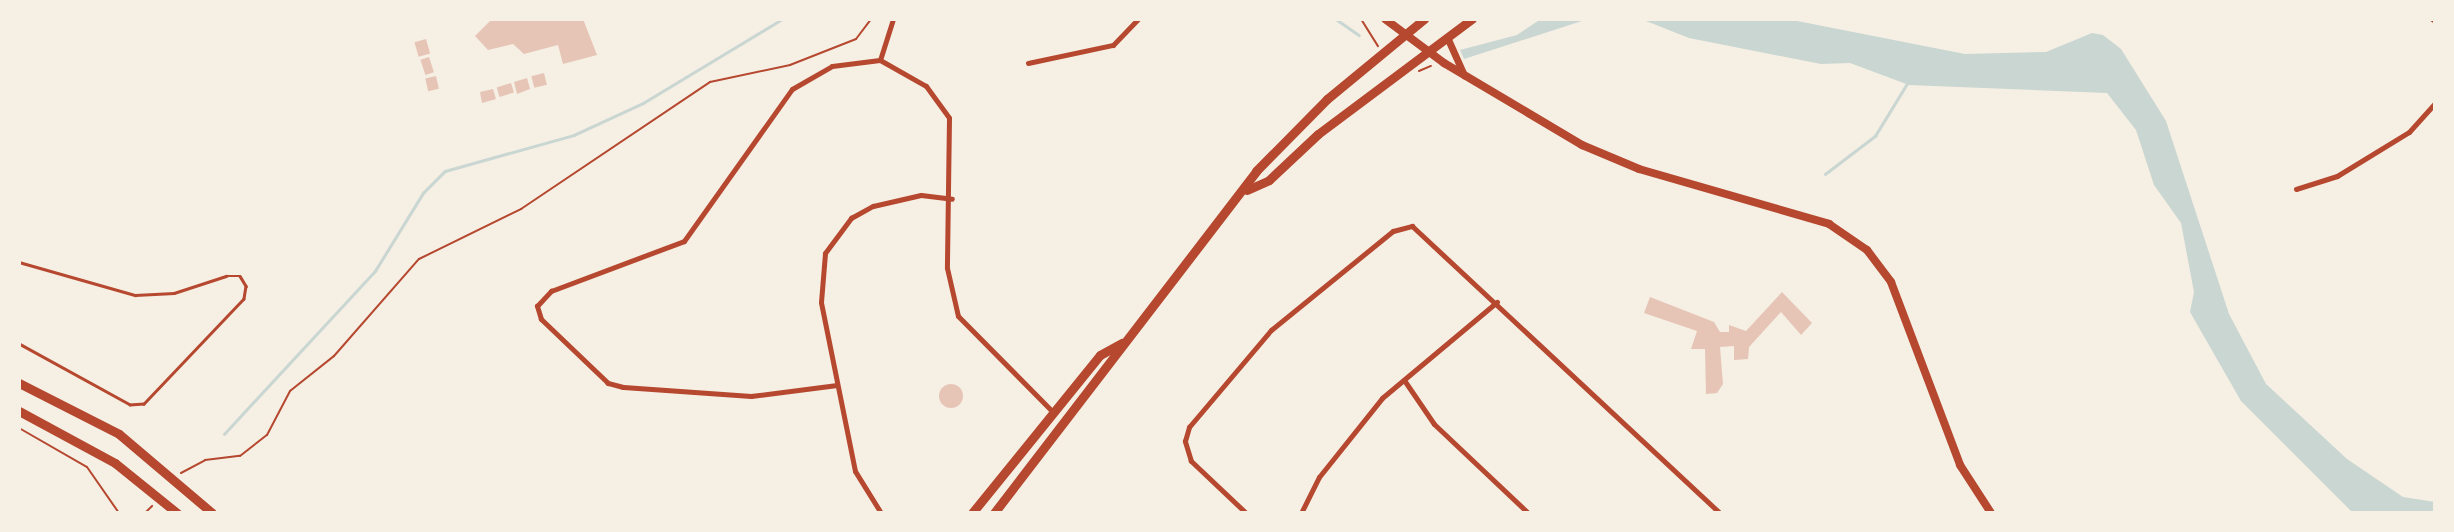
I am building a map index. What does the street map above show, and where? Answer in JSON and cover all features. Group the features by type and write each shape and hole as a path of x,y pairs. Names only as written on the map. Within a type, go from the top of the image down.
{"main road":[{"path":"1385,19 1464,75 1612,159 1829,224 1867,250 1891,282 1959,465 1991,513"},
{"path":"995,513 1115,362 1122,343 1283,142 1384,50 1424,19"},
{"path":"1247,190 1269,180 1409,65 1472,19"},
{"path":"972,513 1100,355 1122,343"},
{"path":"19,383 90,416 162,467 212,513"},
{"path":"19,411 147,485 174,510"}],"street":[{"path":"880,60 893,19"},
{"path":"1028,64 1113,45 1138,19"},
{"path":"1447,37 1464,75"},
{"path":"837,385 751,396 623,387 608,383 541,318 537,306 551,291 684,241 792,89 832,66 880,60 926,86 949,118 952,199 947,268 958,316 1054,413"},
{"path":"2296,189 2337,176 2409,132 2435,103"},
{"path":"881,513 859,486 837,385 821,302 825,253 851,218 873,206 921,195 952,199"},
{"path":"1246,513 1191,461 1185,441 1189,427 1271,330 1394,231 1412,226 1497,302 1720,513"},
{"path":"1301,513 1339,451 1404,380 1497,302"},
{"path":"1404,380 1434,424 1528,513"}],"lane":[{"path":"19,262 135,295 174,293 226,276 240,276 246,286 244,299 144,404 130,405 19,344"}],"path":[{"path":"178,476 205,460 240,456 267,435 290,391 334,356 419,259 521,209 710,82 790,65 856,39 870,19"},
{"path":"1361,19 1370,42 1384,50"},
{"path":"1409,65 1423,73"},
{"path":"19,428 87,467 119,513"},
{"path":"145,513 154,503"}],"shaded area":[{"path":"1541,19 1588,19 1464,59 1460,50 1517,35"},
{"path":"1641,19 1787,19 1965,54 2046,52 2092,33 2103,35 2121,49 2166,121 2229,314 2266,384 2347,459 2403,497 2435,502 2435,513 2353,513 2241,401 2190,312 2194,292 2181,223 2154,185 2136,130 2107,93 1909,85 1850,63 1821,64 1689,38"}],"building":[{"path":"492,19 583,19 597,55 563,64 558,45 524,54 513,44 488,50 475,36"},
{"path":"426,39 430,53 419,57 414,42"},
{"path":"429,57 434,72 425,75 420,60"},
{"path":"544,73 547,85 534,88 531,76"},
{"path":"436,76 439,89 428,91 425,78"},
{"path":"527,78 530,89 517,94 514,82"},
{"path":"511,83 514,93 500,97 497,87"},
{"path":"493,89 496,99 482,103 480,92"},
{"path":"1782,292 1812,323 1801,335 1781,312 1749,347 1748,359 1734,360 1734,346 1720,347 1723,384 1717,393 1706,394 1705,349 1691,349 1697,331 1644,313 1650,297 1714,322 1720,332 1729,332 1729,325 1746,331"},
{"path":"951,384 960,387 963,396 960,405 951,408 942,405 939,396 942,387"}],"waterway":[{"path":"224,434 375,271 423,193 445,171 574,135 643,103 782,19"},
{"path":"1336,19 1359,35"},
{"path":"1825,174 1875,136 1908,82"}]}
